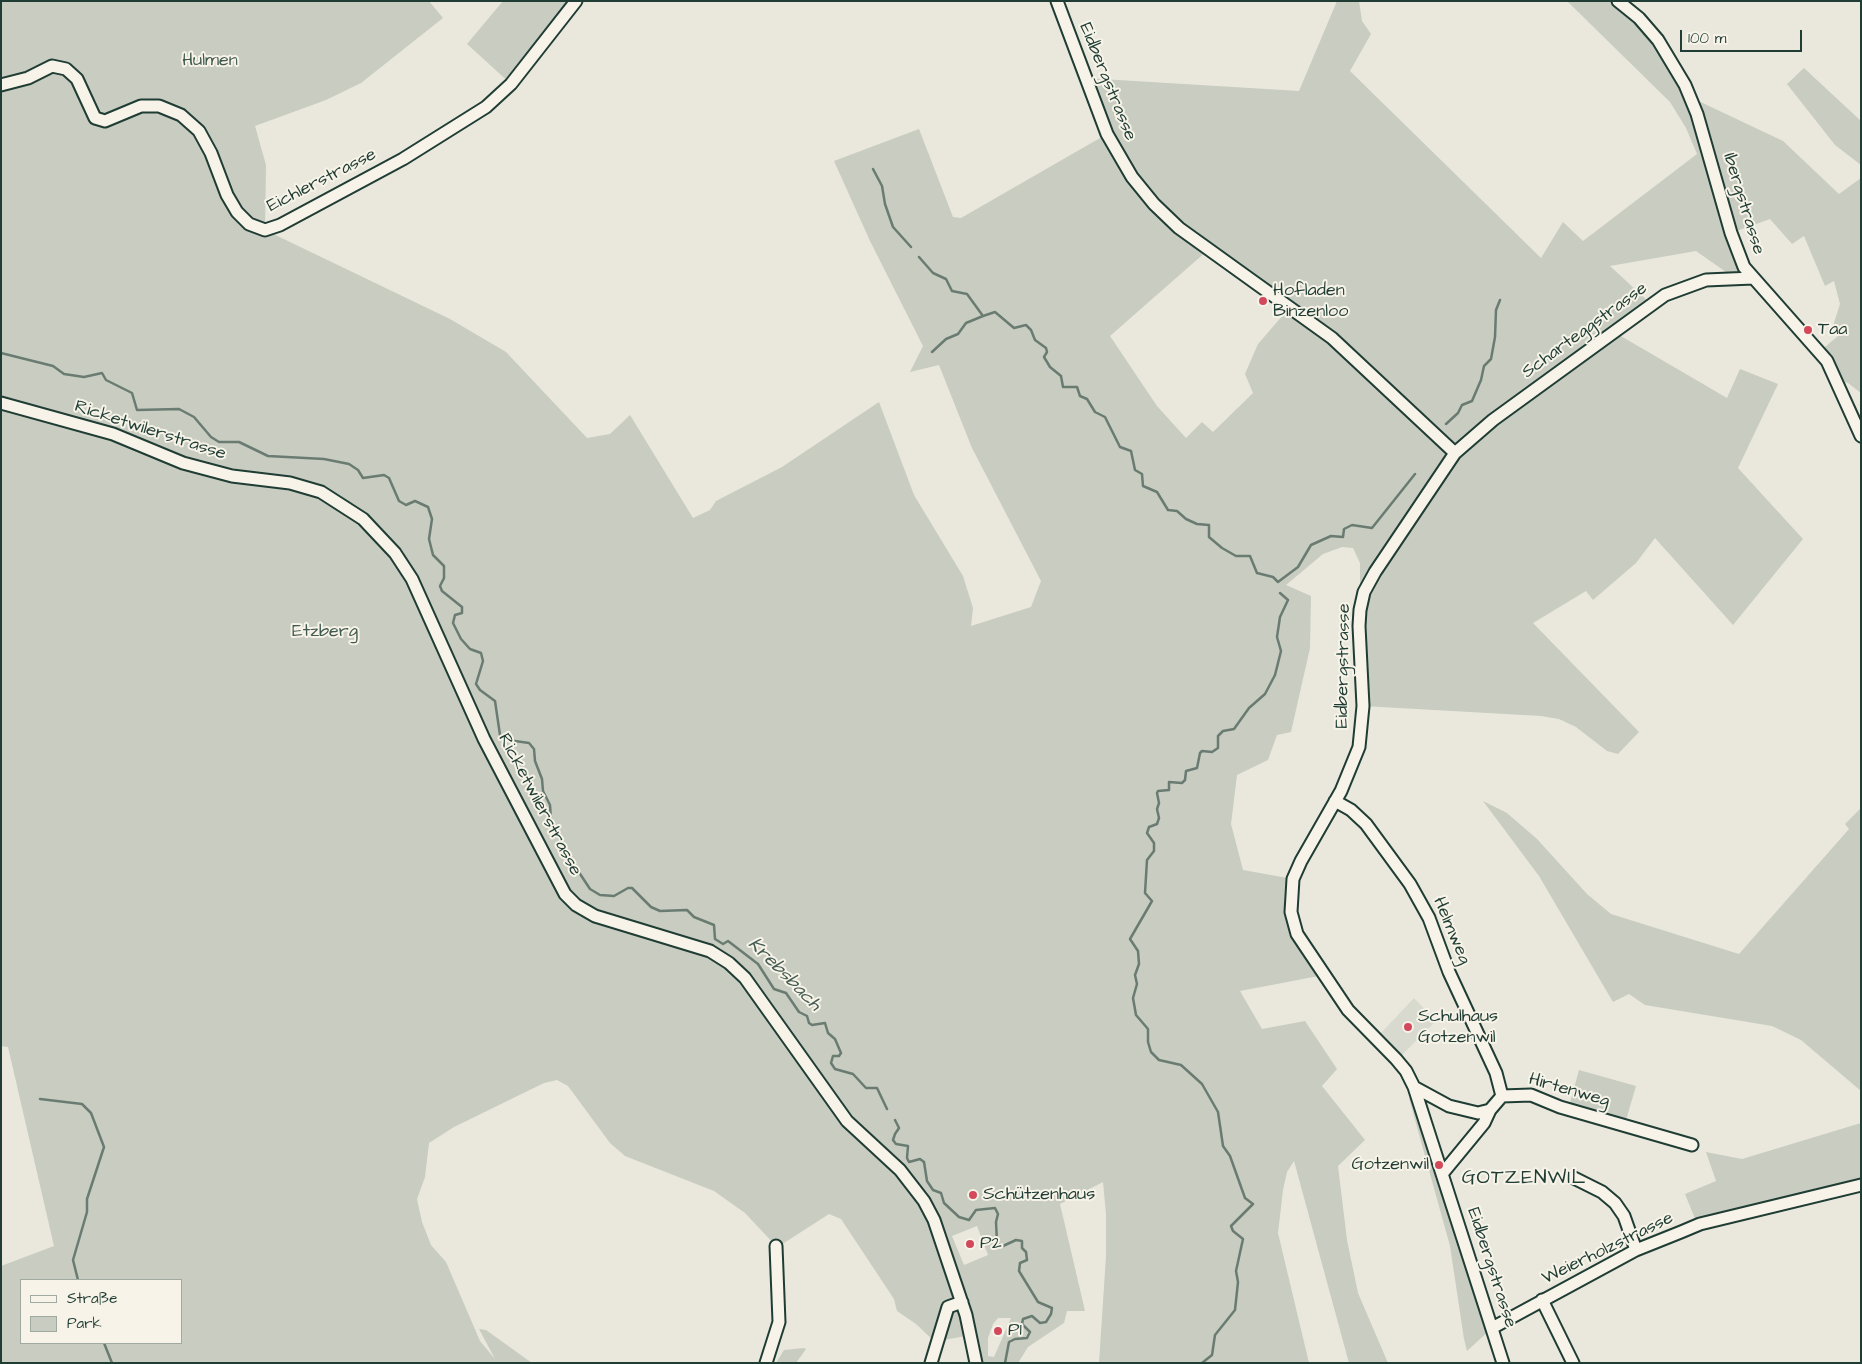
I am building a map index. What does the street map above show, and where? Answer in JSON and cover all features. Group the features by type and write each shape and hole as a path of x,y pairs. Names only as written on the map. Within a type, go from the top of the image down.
{"street":[{"name":"Eichlerstrasse","path":"1,85 28,78 52,66 66,69 77,79 95,118 105,121 141,106 159,106 181,115 199,131 212,153 227,195 237,212 249,224 265,230 280,225 403,159 486,107 511,84 576,1"},
{"name":"Eidbergstrasse","path":"1056,1 1107,134 1132,177 1154,204 1179,228 1332,338 1455,453 1375,572 1364,592 1359,618 1364,706 1359,747 1336,800 1293,879 1290,894 1293,924 1302,943 1348,1010 1396,1059 1406,1071 1414,1087 1504,1363"},
{"name":"Ibergstrasse","path":"1618,1 1639,18 1658,40 1686,85 1708,146 1731,233 1744,267 1827,361 1861,436"},
{"name":"Scharteggstrasse","path":"1455,453 1493,420 1665,294 1706,280 1753,278"},
{"name":"Ricketwilerstrasse","path":"1,403 113,434 183,463 232,476 290,482 321,492 363,519 395,553 412,580 484,739 566,894 576,905 595,916 710,951 729,963 745,978 847,1120 900,1170 924,1201 934,1220 962,1302 976,1363"},
{"name":"Helmweg","path":"1336,800 1366,824 1410,884 1420,901 1496,1073 1502,1096"},
{"path":"1414,1087 1449,1106 1478,1113 1490,1110"},
{"name":"Hirtenweg","path":"1442,1174 1484,1122 1490,1110 1502,1096 1532,1095 1560,1106 1692,1145"},
{"path":"1574,1178 1602,1192 1615,1202 1624,1216 1636,1250"},
{"name":"Weierholzstrasse","path":"1492,1328 1636,1250 1700,1224 1861,1185"},
{"path":"766,1363 779,1322 776,1246"},
{"path":"1542,1300 1573,1363"},
{"path":"930,1363 948,1307 962,1302"}],"shaded area":[{"name":"Schulhaus Gotzenwil","path":"1414,998 1436,1021 1401,1056 1380,1034"}],"green space":[{"path":"1,1 429,1 443,18 361,83 326,100 255,126 266,165 265,230 450,319 506,352 587,438 610,434 630,415 693,518 710,510 716,501 782,467 879,402 914,495 963,576 973,608 971,626 1031,607 1041,581 972,448 939,365 910,372 923,346 870,241 834,161 919,129 953,217 961,218 1107,134 1085,78 1299,91 1337,1 1359,1 1362,21 1371,34 1350,71 1541,258 1563,222 1583,241 1697,154 1686,128 1670,102 1567,1 1618,1 1639,18 1690,97 1783,141 1839,194 1861,178 1861,393 1848,383 1837,380 1820,351 1838,336 1833,326 1840,304 1834,281 1825,286 1804,236 1792,244 1770,219 1731,233 1753,278 1736,279 1696,251 1610,266 1651,304 1614,332 1727,398 1740,369 1778,384 1738,468 1803,539 1733,625 1655,538 1636,563 1593,600 1586,591 1533,623 1639,732 1618,754 1607,751 1576,727 1559,719 1541,716 1363,706 1364,592 1360,583 1360,563 1353,548 1342,547 1323,554 1286,585 1311,596 1310,648 1291,732 1277,735 1268,760 1237,775 1231,824 1243,870 1293,879 1291,912 1324,975 1240,991 1262,1029 1305,1021 1337,1069 1322,1086 1365,1140 1338,1166 1347,1240 1358,1293 1388,1363 1349,1363 1294,1161 1287,1172 1283,1190 1278,1233 1309,1363 1099,1363 1106,1256 1106,1214 1103,1182 1060,1204 1085,1311 1067,1311 1064,1323 1028,1347 1018,1363 976,1363 971,1335 944,1340 939,1363 931,1363 936,1343 916,1324 897,1311 894,1299 841,1219 829,1214 784,1243 776,1246 745,1213 714,1191 625,1156 610,1143 568,1086 557,1080 544,1083 454,1127 429,1143 425,1177 417,1199 422,1222 431,1245 446,1262 480,1341 495,1359 479,1329 486,1330 532,1363 1,1363 1,1266 54,1246 8,1047 1,1046","holes":["1208,250 1290,307 1258,344 1245,374 1253,393 1213,432 1202,422 1186,438 1157,406 1110,336","977,1226 988,1255 964,1265 952,1236","998,1318 1011,1318 994,1357 988,1356 988,1338 993,1324"]},
{"path":"503,1 576,1 511,84 467,44"},
{"path":"1804,68 1861,121 1861,165 1835,145 1787,84"},
{"path":"1483,801 1507,813 1537,839 1587,894 1611,914 1739,954 1849,829 1845,824 1861,808 1861,1091 1801,1040 1772,1026 1645,1005 1629,994 1613,1002 1539,876"},
{"path":"1579,1070 1636,1086 1626,1120 1570,1103"},
{"path":"1416,1093 1492,1328 1467,1351 1450,1246 1409,1098"},
{"path":"1861,1123 1861,1182 1696,1221 1685,1194 1716,1181 1706,1152 1742,1159"},
{"path":"806,1349 796,1363 776,1363 784,1350"}],"waterway":[{"path":"873,169 882,186 885,204 893,227 911,247"},
{"path":"919,257 933,273 946,279 952,291 967,294 983,316 995,312 1014,328 1026,325 1031,330 1035,340 1046,348 1047,352 1044,357 1050,367 1061,376 1063,387 1077,387 1080,396 1087,399 1095,412 1105,417 1120,447 1131,451 1135,470 1142,474 1143,486 1157,492 1168,510 1177,511 1186,519 1197,524 1209,525 1209,537 1222,548 1236,556 1250,556 1257,573 1273,577 1278,582 1298,567 1311,545 1331,536 1343,537 1344,529 1352,525 1372,528 1415,474"},
{"path":"1446,424 1458,413 1462,405 1472,401 1481,380 1484,366 1491,359 1495,337 1496,310 1500,300"},
{"path":"932,352 946,339 958,334 966,323 983,316"},
{"name":"Krebsbach","path":"1,353 53,366 64,374 84,377 102,373 106,380 132,393 137,410 179,409 194,417 211,437 219,442 239,442 268,456 324,459 349,464 358,470 363,478 384,475 389,478 399,501 406,505 415,501 428,507 432,519 429,539 433,555 444,566 444,578 440,586 442,591 462,607 462,613 455,615 453,623 461,639 470,649 481,653 483,661 476,684 480,690 495,701 500,735 515,741 529,743 534,749 535,761 542,779 543,791 550,805 551,820 567,854 590,889 600,895 614,896 628,888 632,888 651,907 660,911 687,910 694,917 714,925 715,939 723,944 728,941 758,964 774,989 786,993 799,1012 807,1016 809,1023 812,1025 825,1023 828,1033 835,1039 841,1053 839,1056 833,1056 831,1063 835,1069 853,1074 866,1088 877,1088 887,1109"},
{"path":"1202,1363 1212,1355 1215,1335 1235,1310 1238,1282 1236,1271 1243,1239 1233,1231 1231,1226 1253,1204 1245,1198 1230,1156 1223,1146 1218,1112 1202,1084 1181,1065 1159,1060 1151,1052 1148,1042 1148,1029 1136,1015 1133,998 1137,984 1135,975 1139,964 1138,951 1130,939 1152,901 1145,893 1147,860 1154,851 1154,843 1147,833 1149,827 1157,824 1159,818 1157,793 1158,791 1169,790 1169,782 1182,783 1185,780 1186,771 1197,768 1200,753 1202,751 1212,752 1218,748 1218,736 1223,731 1234,729 1249,708 1265,694 1275,675 1281,651 1277,637 1280,617 1288,600 1280,593"},
{"path":"40,1099 82,1104 91,1113 104,1147 87,1199 87,1212 73,1260 78,1279"},
{"name":"Krebsbach","path":"895,1120 899,1128 893,1140 896,1144 908,1146 907,1158 909,1162 920,1159 924,1162 927,1181 933,1190 941,1193 944,1203 959,1217 969,1220 976,1210 995,1208 998,1214 996,1222 997,1243 1003,1246 1016,1240 1022,1241 1022,1248 1026,1252 1027,1260 1020,1263 1019,1271 1038,1302 1052,1308 1046,1322 1040,1323 1032,1316 1023,1319 1022,1324 1030,1332 1027,1338 1015,1339 1009,1342 1005,1363"},
{"path":"104,1344 112,1363"}],"place":[{"name":"Hofladen Binzenloo","path":"1263,301"},
{"name":"Taa","path":"1808,330"},
{"name":"Schulhaus Gotzenwil","path":"1408,1027"},
{"name":"Gotzenwil","path":"1439,1165"},
{"name":"Schützenhaus","path":"973,1195"},
{"name":"P2","path":"970,1244"},
{"name":"P1","path":"998,1331"}],"district":[{"name":"GOTZENWIL","path":"1524,1179"}],"park label":[{"name":"Hulmen","path":"210,61"},
{"name":"Etzberg","path":"325,632"}]}
